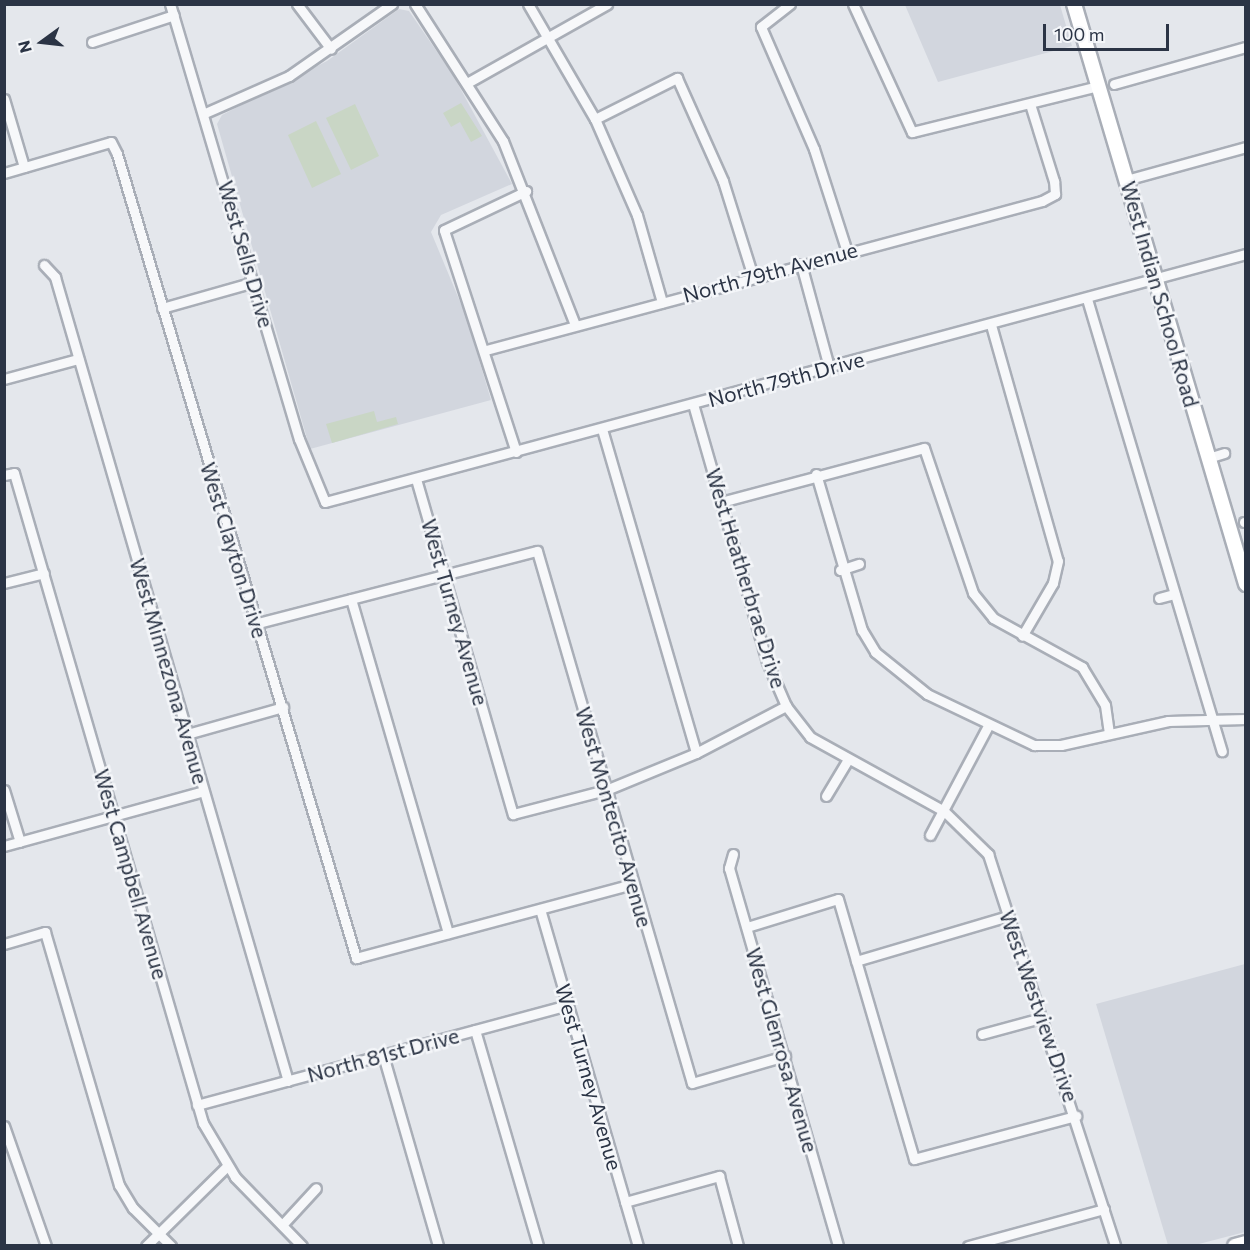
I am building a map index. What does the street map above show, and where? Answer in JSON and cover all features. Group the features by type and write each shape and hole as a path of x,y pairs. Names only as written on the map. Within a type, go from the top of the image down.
{"main road":[{"name":"West Indian School Road","path":"1074,4 1245,584"},
{"path":"1235,1245 1245,1243"}],"street":[{"name":"West Sells Drive","path":"170,4 205,113 302,448 325,502"},
{"path":"297,4 331,49"},
{"path":"205,113 289,76 331,49 392,4"},
{"path":"415,4 467,83 526,191 575,325"},
{"path":"528,4 596,119 636,215 662,302"},
{"path":"467,83 607,4"},
{"path":"790,4 761,27 814,148 847,252"},
{"path":"853,4 912,132 1098,86"},
{"path":"92,42 174,15"},
{"path":"1114,84 1245,47"},
{"path":"596,119 676,78 723,181 753,277"},
{"path":"4,99 24,167 4,173"},
{"name":"North 79th Avenue","path":"486,350 1055,194 1030,104"},
{"name":"West Clayton Drive","path":"24,167 111,142 258,623 356,958 448,933"},
{"path":"1126,180 1245,147"},
{"path":"516,452 486,350 444,230 526,191"},
{"name":"North 79th Drive","path":"325,502 991,325 1245,254"},
{"path":"801,264 829,367"},
{"name":"West Minnezona Avenue","path":"44,265 55,277 288,1081"},
{"path":"162,308 254,282"},
{"path":"1087,299 1222,751"},
{"path":"991,325 1058,561 1053,583 1022,636"},
{"path":"4,379 78,359"},
{"name":"West Heatherbrae Drive","path":"693,404 767,662 786,706 810,737 847,761 944,811"},
{"path":"602,429 696,753"},
{"path":"721,502 816,474 924,448 973,593 993,618 1082,667 1105,705 1109,734"},
{"path":"1208,458 1224,453"},
{"name":"West Campbell Avenue","path":"9,474 44,573 197,1105 227,1166 302,1245"},
{"path":"816,474 840,570 875,652 927,694 988,726 1034,745 1109,734 1168,721 1214,723 1245,719"},
{"name":"West Turney Avenue","path":"416,479 513,814 606,790"},
{"name":"West Montecito Avenue","path":"443,573 537,551 692,1083 785,1056"},
{"path":"840,570 859,564"},
{"path":"4,584 44,573"},
{"path":"258,623 443,573"},
{"path":"1159,598 1174,594"},
{"path":"351,598 448,933 633,884"},
{"path":"606,790 696,753 786,706"},
{"path":"187,735 283,707"},
{"path":"930,835 988,726"},
{"path":"826,796 847,761"},
{"path":"4,790 20,842"},
{"path":"4,846 203,791"},
{"name":"West Westview Drive","path":"944,811 988,854 1041,1018 1077,1116 1115,1245"},
{"name":"West Glenrosa Avenue","path":"733,854 729,868 838,1245"},
{"path":"747,927 838,899 914,1159 1077,1116"},
{"name":"West Turney Avenue","path":"540,909 638,1245"},
{"path":"856,961 1008,916"},
{"path":"4,944 45,932 119,1185 157,1233 171,1245"},
{"name":"North 81st Drive","path":"197,1105 568,1005"},
{"path":"982,1034 1041,1018"},
{"path":"475,1030 538,1245"},
{"path":"383,1055 438,1245"},
{"path":"4,1126 46,1245"},
{"path":"146,1245 227,1166"},
{"path":"625,1202 719,1176 738,1245"},
{"path":"282,1225 316,1188"},
{"path":"968,1245 1104,1209"}],"shaded area":[{"path":"905,5 1060,5 1072,46 938,82"},
{"path":"399,9 409,11 453,75 512,184 441,215 431,232 466,316 491,400 310,449 217,124 222,115 327,61"},
{"path":"1245,964 1245,1232 1195,1245 1168,1245 1096,1004"}],"green space":[{"path":"461,103 482,136 471,142 460,122 451,127 443,113"},
{"path":"355,104 379,156 351,170 326,118"},
{"path":"316,121 341,174 312,188 288,135"},
{"path":"374,411 377,422 396,417 398,424 332,443 326,424"}]}
